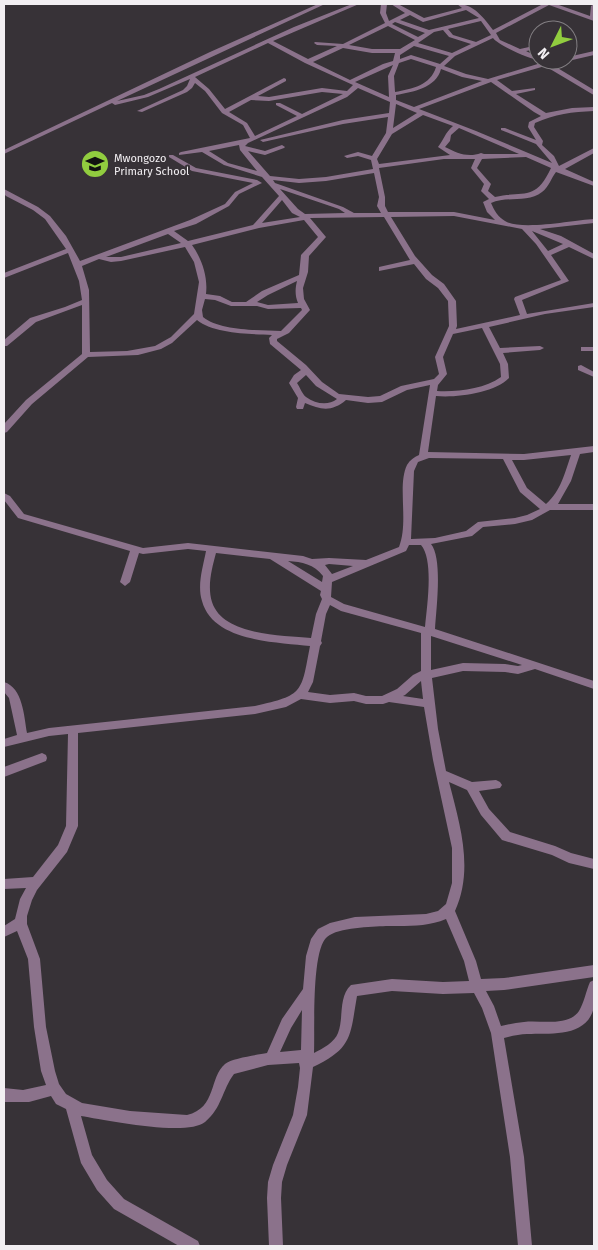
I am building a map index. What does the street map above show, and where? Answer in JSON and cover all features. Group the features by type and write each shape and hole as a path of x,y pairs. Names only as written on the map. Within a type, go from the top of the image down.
{"street":[{"path":"4,152 212,53 322,4"},
{"path":"104,104 146,96 356,4"},
{"path":"384,4 383,20 429,32"},
{"path":"394,4 418,18 428,20 468,8"},
{"path":"460,4 482,19 498,41 528,55"},
{"path":"392,97 430,82 437,74 440,66 454,55 549,4 593,18 594,6"},
{"path":"307,62 409,13"},
{"path":"286,192 295,210 305,217 322,237 305,255 300,299 306,310 273,338 273,342 319,384 343,398 382,399 404,388 435,381 442,377 439,356 453,326 452,301 441,286 415,261 381,206 382,197 375,166 390,133 392,114 391,76 397,54 429,32 482,19"},
{"path":"391,22 416,42 454,55"},
{"path":"446,27 448,34"},
{"path":"416,42 448,34 476,44"},
{"path":"269,41 307,62 374,93"},
{"path":"317,43 342,45 372,51 400,51"},
{"path":"468,48 490,44 506,45"},
{"path":"519,51 528,49"},
{"path":"578,57 594,53"},
{"path":"248,143 350,93 354,83 396,60 406,57 417,58 464,76 491,81 536,111 548,115"},
{"path":"181,154 248,143 343,122 414,109 528,66"},
{"path":"556,70 594,93"},
{"path":"192,77 202,85 224,112 245,124 248,143 271,181"},
{"path":"183,92 190,87 192,77"},
{"path":"224,112 284,80"},
{"path":"140,111 202,85"},
{"path":"169,86 183,92"},
{"path":"510,93 534,89"},
{"path":"251,98 269,99 322,90 374,93 392,97 421,113 458,126 555,169 594,184"},
{"path":"278,104 302,116"},
{"path":"538,143 540,140 531,124 535,120 572,110 594,109"},
{"path":"390,133 421,113"},
{"path":"458,126 448,134 447,140 441,147 443,150 458,156"},
{"path":"503,129 538,143 554,160 556,164 555,169"},
{"path":"504,146 518,141 522,137"},
{"path":"248,143 265,153 284,150 266,139"},
{"path":"494,141 475,163 474,168 488,184 484,191 494,199"},
{"path":"203,150 226,164 271,181 286,192 341,208 352,215"},
{"path":"502,222 491,212 487,202 494,199 522,197 538,192 542,190 549,173 594,150"},
{"path":"347,156 358,154 375,166"},
{"path":"171,156 194,170 259,183"},
{"path":"77,265 169,232 207,216 227,205 237,193 259,183 326,180 375,166 458,156 526,156"},
{"path":"255,226 286,192 304,180"},
{"path":"4,190 40,210 47,217 61,235 77,265 82,276 85,301 86,355"},
{"path":"98,257 115,260 213,238 255,226 305,217 386,214 454,214 502,222 550,235 593,254"},
{"path":"525,227 594,222"},
{"path":"524,317 518,305 518,299 521,296 564,281 525,227"},
{"path":"4,430 8,423 39,394 86,355 128,353 160,347 171,341 198,315 202,296 194,252 187,244 169,232"},
{"path":"546,254 568,244"},
{"path":"4,276 69,250"},
{"path":"382,269 415,261"},
{"path":"248,304 265,293 303,276"},
{"path":"202,296 217,298 232,304 257,304 268,307 304,305"},
{"path":"4,344 33,320 68,309 85,301"},
{"path":"449,333 594,305"},
{"path":"198,315 202,321 210,324 229,328 281,333"},
{"path":"432,393 459,394 473,392 505,378 505,363 485,325"},
{"path":"497,351 540,348"},
{"path":"584,349 594,349"},
{"path":"581,368 594,375"},
{"path":"306,371 297,377 293,383 301,402 325,407 334,405 343,398"},
{"path":"423,457 435,381"},
{"path":"327,589 367,564 403,549 407,542 410,503 409,470 414,462 423,457 506,456 576,452 594,449"},
{"path":"407,542 468,534 481,524 502,523 529,518 555,501 567,481 576,452"},
{"path":"506,456 523,490 547,508 594,507"},
{"path":"4,496 10,500 21,516 143,551 182,546 270,554 313,562 329,561 367,564"},
{"path":"276,1246 275,1183 300,1114 305,1088 310,968 316,940 328,928 343,924 438,918 449,911 457,890 458,850 438,760 427,674 425,647 433,593 432,558 430,549 423,541"},
{"path":"126,582 135,548"},
{"path":"212,548 208,559 204,590 209,609 214,617 239,633 316,642"},
{"path":"270,554 327,589 341,608 428,631 594,686"},
{"path":"4,743 73,729 240,712 284,703 300,696 305,691 308,682 327,589 326,570 313,562"},
{"path":"389,698 417,678 427,674 463,667 518,670 532,666"},
{"path":"4,686 14,696 23,738"},
{"path":"300,696 330,699 354,697 379,700 389,698 430,704"},
{"path":"73,729 72,826 63,848 36,882 26,899 21,922 34,959 40,1027 48,1070 54,1088 61,1099 80,1109 130,1118 188,1122 199,1119 216,1099 225,1075 230,1068 271,1059 306,1060 332,1049 344,1036 351,993 355,989 392,985 443,988 504,984 594,971"},
{"path":"4,772 42,758"},
{"path":"442,774 471,787 496,785"},
{"path":"471,787 485,812 506,836 555,850 569,858 594,864"},
{"path":"4,884 36,882"},
{"path":"449,911 470,961 477,986 488,1006 498,1033 517,1157 525,1246"},
{"path":"4,932 21,922"},
{"path":"498,1033 526,1028 538,1030 578,1022 586,1012 594,986"},
{"path":"271,1059 278,1040 298,1003 309,992"},
{"path":"4,1095 16,1097 40,1095 54,1088"},
{"path":"71,1104 86,1158 102,1184 119,1204 193,1246"}],"place":[{"name":"Mwongozo Primary School","path":"95,164"}]}
